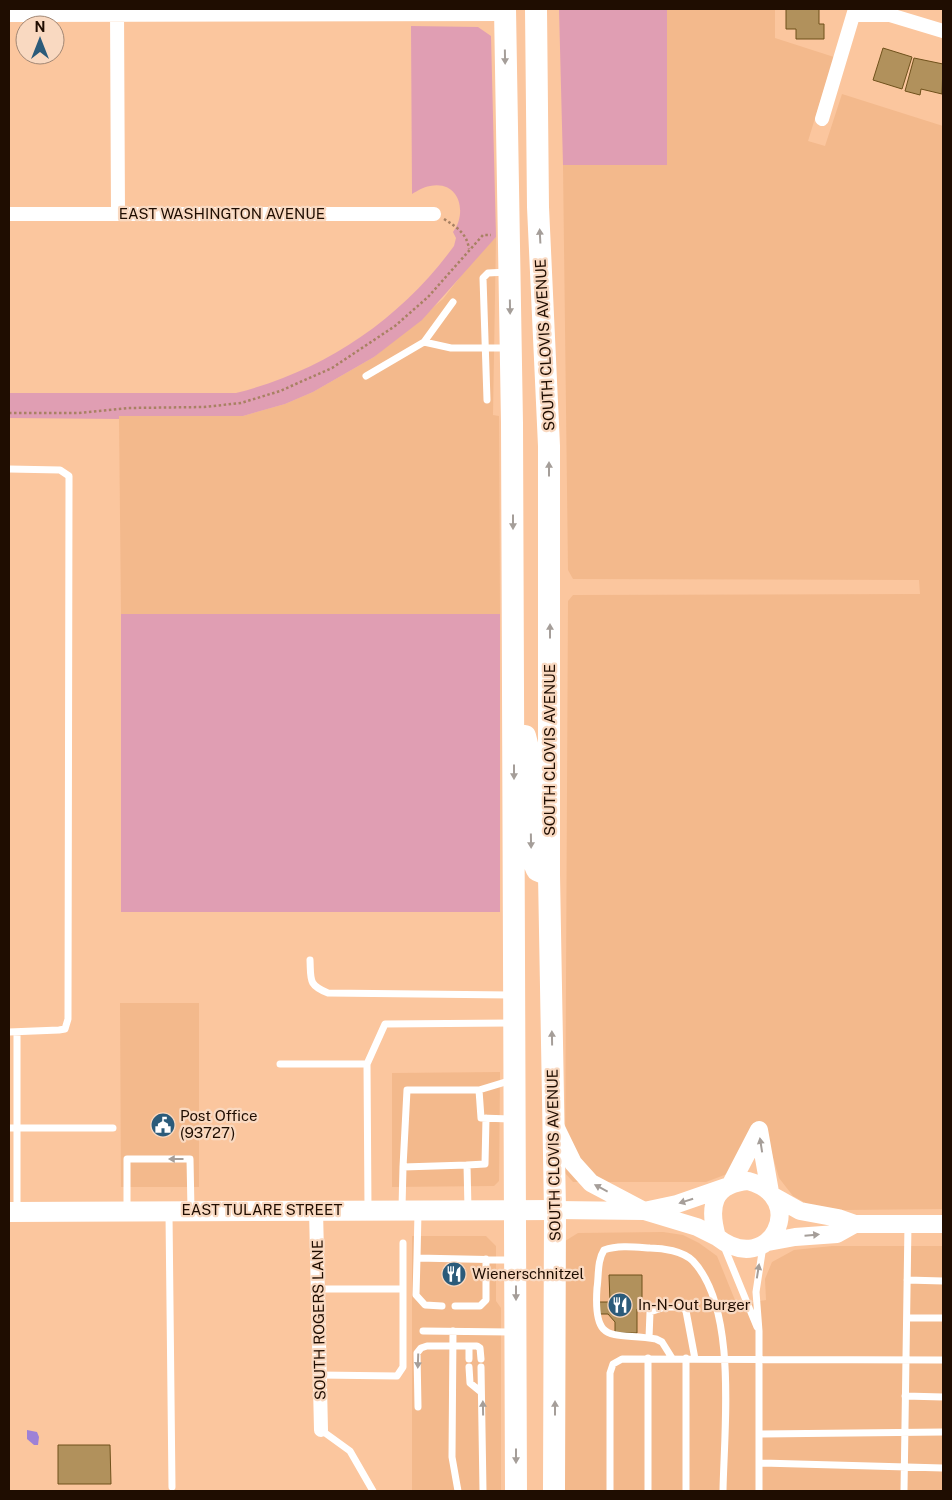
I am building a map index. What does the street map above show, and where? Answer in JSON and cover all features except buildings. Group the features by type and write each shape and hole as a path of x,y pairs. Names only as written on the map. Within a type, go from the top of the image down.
{"main road":[{"name":"SOUTH CLOVIS AVENUE","path":"536,9 538,207 549,446 550,875 555,1210 554,1491"},
{"name":"SOUTH CLOVIS AVENUE","path":"510,10 509,272 514,689 516,1491"},
{"path":"510,10 522,72 527,83 537,88"},
{"path":"514,689 530,756 531,856 537,870 550,875"},
{"name":"EAST TULARE STREET","path":"13,1212 127,1210 555,1210"}],"street":[{"path":"9,15 117,12 510,10"},
{"path":"117,12 118,214"},
{"path":"822,120 855,12 890,16 943,31"},
{"name":"EAST WASHINGTON AVENUE","path":"9,214 434,214"},
{"path":"554,1123 573,1163 586,1178 644,1211 697,1227 742,1249 795,1237 837,1234 855,1224"},
{"path":"719,1239 712,1218 712,1206 717,1196 728,1186 759,1130 780,1218 777,1228 766,1244"},
{"path":"555,1210 644,1211 676,1204 748,1181 759,1184 800,1212 838,1218 855,1224 943,1224"},
{"name":"SOUTH ROGERS LANE","path":"316,1210 321,1430"}],"lane":[{"path":"488,400 483,278 488,273 509,272"},
{"path":"366,376 424,342 453,302"},
{"path":"424,342 451,348 511,348"},
{"path":"9,469 60,470 69,476 68,1019 65,1029 9,1032"},
{"path":"310,960 311,982 315,988 328,994 515,995"},
{"path":"368,1210 367,1064 385,1024 515,1023"},
{"path":"13,1212 18,1128 17,1033"},
{"path":"280,1064 367,1064"},
{"path":"442,1306 425,1305 416,1295 417,1258 403,1167 407,1090 479,1090 515,1079"},
{"path":"479,1090 481,1118 515,1119"},
{"path":"403,1167 485,1164 486,1118"},
{"path":"9,1128 113,1128"},
{"path":"127,1210 127,1159 190,1159 192,1211"},
{"path":"466,1165 468,1210"},
{"path":"169,1211 172,1487"},
{"path":"904,1491 908,1224"},
{"path":"719,1239 759,1332"},
{"path":"320,1375 397,1376 401,1371 403,1367 404,1243"},
{"path":"758,1491 759,1332 756,1292 766,1244"},
{"path":"672,1358 662,1342 649,1338 615,1336 605,1331 598,1322 596,1302 600,1258 604,1250 634,1247 666,1248 692,1260 710,1289 721,1323 724,1359 723,1491"},
{"path":"417,1258 516,1260"},
{"path":"455,1306 480,1306 486,1300 486,1260"},
{"path":"908,1280 943,1281"},
{"path":"318,1288 403,1289"},
{"path":"649,1338 650,1312 665,1307 682,1307 686,1311 695,1359"},
{"path":"907,1318 943,1318"},
{"path":"423,1331 516,1332"},
{"path":"453,1332 452,1457 458,1491"},
{"path":"418,1407 418,1353 421,1348 427,1346 469,1346 480,1348 481,1392 484,1401 483,1491"},
{"path":"469,1346 470,1383 481,1392"},
{"path":"648,1358 648,1491"},
{"path":"686,1358 686,1491"},
{"path":"610,1491 610,1373 614,1364 622,1359 943,1360"},
{"path":"905,1396 943,1397"},
{"path":"321,1430 350,1451 373,1491"},
{"path":"759,1434 943,1432"},
{"path":"759,1463 943,1468"}],"path":[{"path":"434,214 454,225 463,233 467,239 469,249"},
{"path":"9,413 78,413 128,408 204,407 241,403 280,391 332,368 395,326 428,297 469,249 483,236 509,232"}],"shaded area":[{"path":"559,9 667,9 667,165 563,165"},
{"path":"667,9 775,9 775,38 834,57 808,141 825,146 842,94 943,126 943,1209 844,1210 815,1208 793,1196 779,1178 769,1143 727,1174 706,1182 573,1182 565,1173 568,601 573,595 920,594 919,580 573,579 568,570 563,165 667,165"},
{"path":"411,26 478,27 491,36 496,237 422,320 374,357 313,392 285,404 243,416 119,416 119,419 9,418 9,393 236,393 300,371 329,356 358,339 410,297 433,273 454,246 456,238 453,232 460,216 458,199 448,188 440,185 430,186 412,194"},
{"path":"496,237 493,415 499,416 500,614 121,614 119,416 243,416 285,404 313,392 374,357 443,299 471,263"},
{"path":"121,614 500,614 500,912 121,912"},
{"path":"120,1003 199,1003 199,1187 121,1187"},
{"path":"500,1072 499,1181 494,1186 392,1187 392,1073"},
{"path":"663,1232 683,1235 699,1243 717,1256 737,1305 766,1300 765,1279 772,1262 794,1250 832,1246 943,1246 943,1491 563,1491 565,1241 578,1233"},
{"path":"412,1236 486,1236 496,1246 496,1301 501,1308 501,1491 412,1491"},
{"path":"27,1430 37,1432 39,1437 38,1445 34,1445 27,1439"}],"place":[{"name":"Post Office (93727)","path":"163,1125"},
{"name":"Wienerschnitzel","path":"454,1274"},
{"name":"In-N-Out Burger","path":"620,1305"}]}
